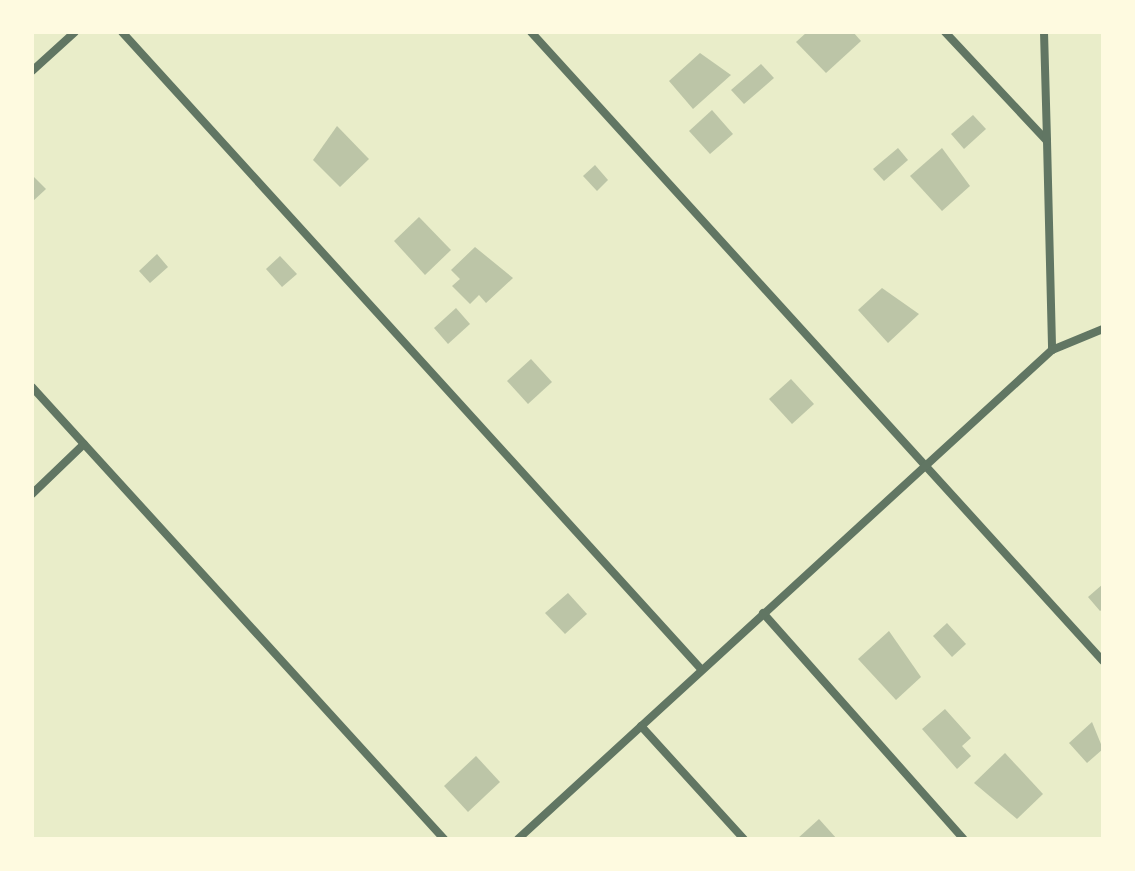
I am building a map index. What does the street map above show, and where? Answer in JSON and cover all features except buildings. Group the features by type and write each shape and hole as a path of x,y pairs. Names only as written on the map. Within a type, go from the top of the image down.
{"street":[{"path":"32,71 75,32"},
{"path":"122,32 702,670"},
{"path":"531,32 1103,661"},
{"path":"945,32 1047,141"},
{"path":"1044,32 1052,350"},
{"path":"518,839 1052,350 1103,329"},
{"path":"32,387 444,839"},
{"path":"32,494 84,444"},
{"path":"763,613 964,839"},
{"path":"641,726 744,839"}]}
